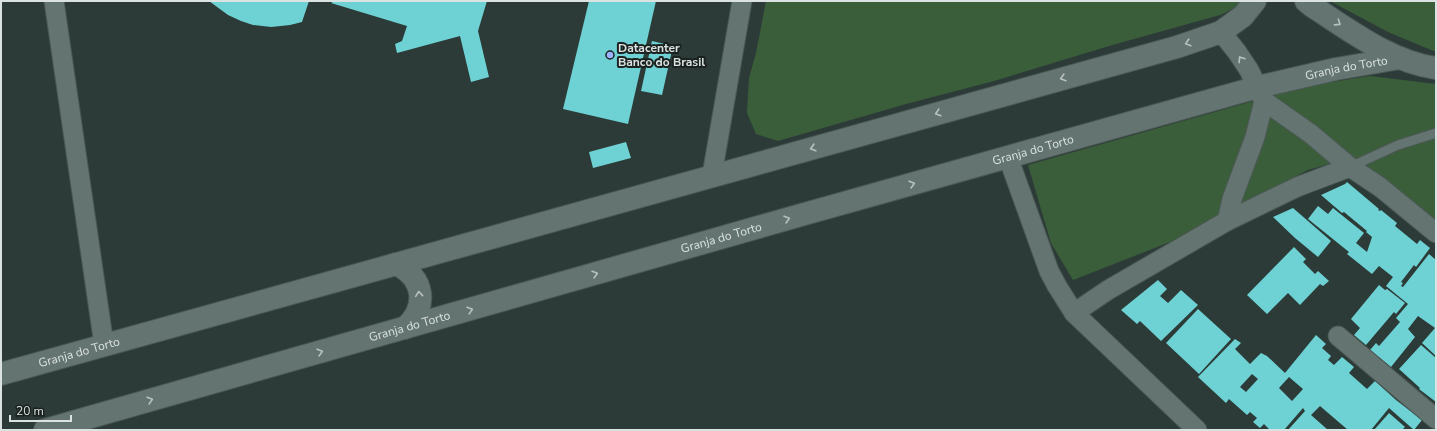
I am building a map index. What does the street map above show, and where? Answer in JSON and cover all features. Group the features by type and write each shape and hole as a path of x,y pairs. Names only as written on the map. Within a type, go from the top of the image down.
{"street":[{"path":"54,1 104,345"},
{"path":"712,175 742,1"},
{"name":"Granja do Torto","path":"1,374 712,175 1177,47 1222,32 1243,16 1255,1"},
{"path":"1306,1 1360,38 1400,58 1436,68"},
{"path":"1222,32 1237,52 1261,94 1350,167 1380,187 1436,233"},
{"name":"Granja do Torto","path":"45,430 1008,157 1261,94 1336,69 1400,58"},
{"path":"1227,221 1232,199 1255,137 1261,94"},
{"path":"1008,157 1049,271 1074,313 1197,430"},
{"path":"1074,313 1108,290 1227,221 1298,187 1350,167"},
{"path":"396,264 411,273 419,289 420,306 417,315 405,328"},
{"path":"1338,336 1436,419"}],"lane":[{"path":"1350,167 1398,145 1436,133"}],"green space":[{"path":"766,1 1240,1 1235,8 1220,15 1109,46 994,81 906,104 778,141 756,134 747,113 749,78 756,53"},
{"path":"1330,1 1436,1 1436,52 1388,32"},
{"path":"1370,76 1436,84 1436,237 1343,160 1308,170 1170,242 1073,280 1051,243 1028,165 1306,86"}],"building":[{"path":"209,1 309,1 302,22 271,27 253,25 241,21 228,15"},
{"path":"334,1 487,1 478,31 489,77 471,82 460,36 397,53 395,44 402,41 407,26 331,3"},
{"name":"Datacenter Banco do Brasil","path":"589,1 656,1 628,124 563,109"},
{"path":"652,41 673,46 662,95 641,91"},
{"path":"626,142 631,158 593,168 589,152"},
{"path":"1347,182 1379,209 1378,210 1381,210 1397,223 1395,226 1417,244 1420,240 1430,248 1416,267 1414,265 1401,282 1403,283 1401,286 1403,287 1429,254 1436,260 1436,356 1422,343 1435,328 1418,316 1408,329 1415,337 1391,367 1370,350 1376,343 1379,346 1400,322 1396,318 1408,304 1386,286 1393,277 1379,266 1372,274 1347,254 1349,252 1308,219 1318,206 1328,214 1333,208 1364,233 1356,243 1367,252 1372,237 1344,212 1342,213 1321,195"},
{"path":"1293,208 1331,241 1318,257 1273,217"},
{"path":"1294,247 1306,259 1303,262 1315,274 1318,271 1329,281 1323,286 1320,284 1300,305 1288,293 1267,314 1247,295"},
{"path":"1158,280 1167,289 1160,296 1168,303 1181,290 1198,305 1161,341 1140,321 1137,324 1121,310"},
{"path":"1379,285 1385,290 1387,289 1405,303 1396,314 1394,312 1366,345 1354,335 1360,328 1351,319"},
{"path":"1198,309 1231,339 1199,374 1166,343"},
{"path":"1316,335 1326,344 1322,348 1331,356 1328,360 1334,365 1342,357 1354,367 1349,373 1367,389 1375,381 1396,400 1422,420 1414,430 1389,408 1371,430 1348,430 1320,406 1311,415 1328,430 1288,430 1305,411 1303,408 1284,430 1268,430 1269,429 1264,424 1260,428 1253,422 1257,418 1250,412 1247,415 1229,399 1226,403 1198,377 1235,339 1241,343 1235,349 1250,364 1261,353 1267,356 1285,373","holes":["1252,374 1258,379 1246,392 1240,387","1289,377 1303,389 1292,401 1279,388"]},
{"path":"1421,345 1436,358 1436,402 1419,389 1420,388 1399,369"},
{"path":"1389,413 1405,427 1402,430 1374,430"}],"place":[{"name":"Datacenter Banco do Brasil","path":"610,55"}]}
